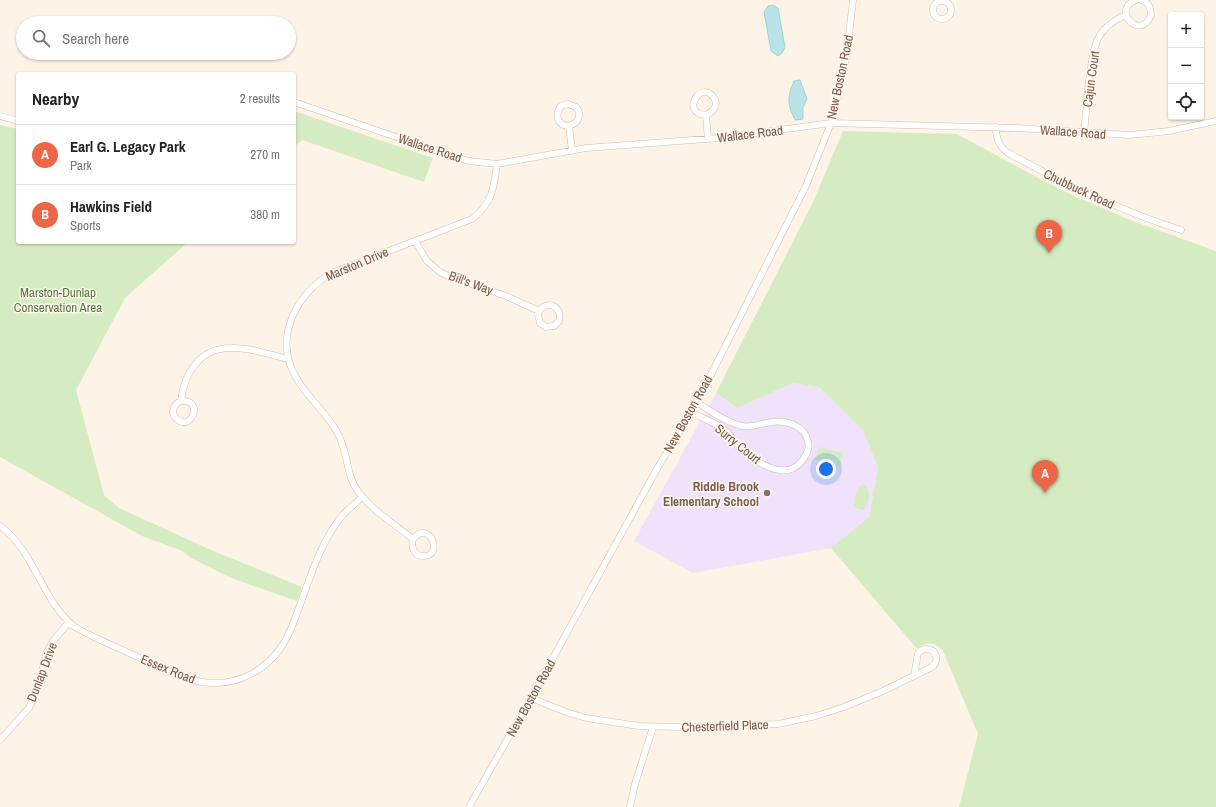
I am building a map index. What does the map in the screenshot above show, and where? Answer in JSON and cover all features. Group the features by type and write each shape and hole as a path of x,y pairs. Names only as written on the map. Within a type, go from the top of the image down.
{"street":[{"name":"New Boston Road","path":"469,807 531,698 658,467 691,412 805,188 831,123 838,97 845,60 853,0"},
{"name":"Cajun Court","path":"1084,133 1091,65 1097,42 1107,28 1118,18 1126,15 1129,4 1136,0"},
{"path":"1126,15 1134,24 1139,25 1147,22 1151,15 1151,10 1147,3 1141,0"},
{"name":"Wallace Road","path":"296,103 469,161 497,164 586,148 708,139 831,123 995,127 1118,135 1150,134 1216,121"},
{"path":"706,115 708,139"},
{"path":"0,116 16,120"},
{"path":"570,126 572,151"},
{"name":"Chubbuck Road","path":"995,127 996,138 1003,150 1010,154 1104,202 1146,219 1181,230"},
{"name":"Marston Drive","path":"413,538 362,497 353,482 349,472 346,452 338,432 296,378 288,359 288,337 292,318 302,298 315,284 334,272 464,223 480,213 490,198 495,180 497,164"},
{"name":"Bill's Way","path":"415,241 427,261 440,272 450,277 506,296 539,311"},
{"path":"181,401 185,381 193,366 199,360 214,351 230,348 243,348 288,359"},
{"name":"Surry Court","path":"691,412 723,429 744,451 758,462 771,468 781,470 793,469 801,462 808,451 808,440 800,428 795,425 774,422 753,426 742,426 729,421 696,402"},
{"name":"Essex Road","path":"0,526 11,535 23,550 55,604 69,622 83,631 188,679 209,683 222,683 246,677 268,664 277,654 290,631 325,541 343,514 362,497"},
{"name":"Dunlap Drive","path":"0,740 29,708 37,690 47,652 53,641 69,622"},
{"name":"Chesterfield Place","path":"531,698 586,718 653,727 681,728 778,724 816,716 844,707 914,676 935,665 937,659 932,650 926,649 920,651 918,654 914,676"},
{"path":"630,807 634,784 653,727"}],"shaded area":[{"name":"Riddle Brook Elementary School","path":"793,383 819,387 864,432 878,468 869,517 831,548 693,573 634,541 716,393 737,408"}],"green space":[{"path":"296,112 433,158 424,182 302,140 296,145"},
{"name":"Marston-Dunlap Conservation Area","path":"0,125 16,129 16,244 186,244 125,298 76,390 104,495 119,508 211,550 302,587 297,601 231,578 191,558 182,551 142,536 0,457"},
{"path":"843,131 957,134 1072,195 1130,220 1216,251 1216,807 959,807 978,734 943,651 934,644 920,646 917,649 831,548 869,517 878,468 864,432 819,387 793,383 737,408 716,393 814,200"},
{"path":"819,447 843,453 840,467 815,460"},
{"path":"864,484 869,493 869,501 863,510 856,508 854,505 857,490"}],"water":[{"path":"773,5 778,8 785,47 782,53 778,56 771,51 764,12 768,6"},
{"path":"800,80 807,99 803,107 803,119 795,120 789,105 789,96 794,81"}],"place":[{"name":"Hawkins Field","path":"1049,253"},
{"name":"Riddle Brook Elementary School","path":"767,493"},
{"name":"Earl G. Legacy Park","path":"1045,493"}]}
